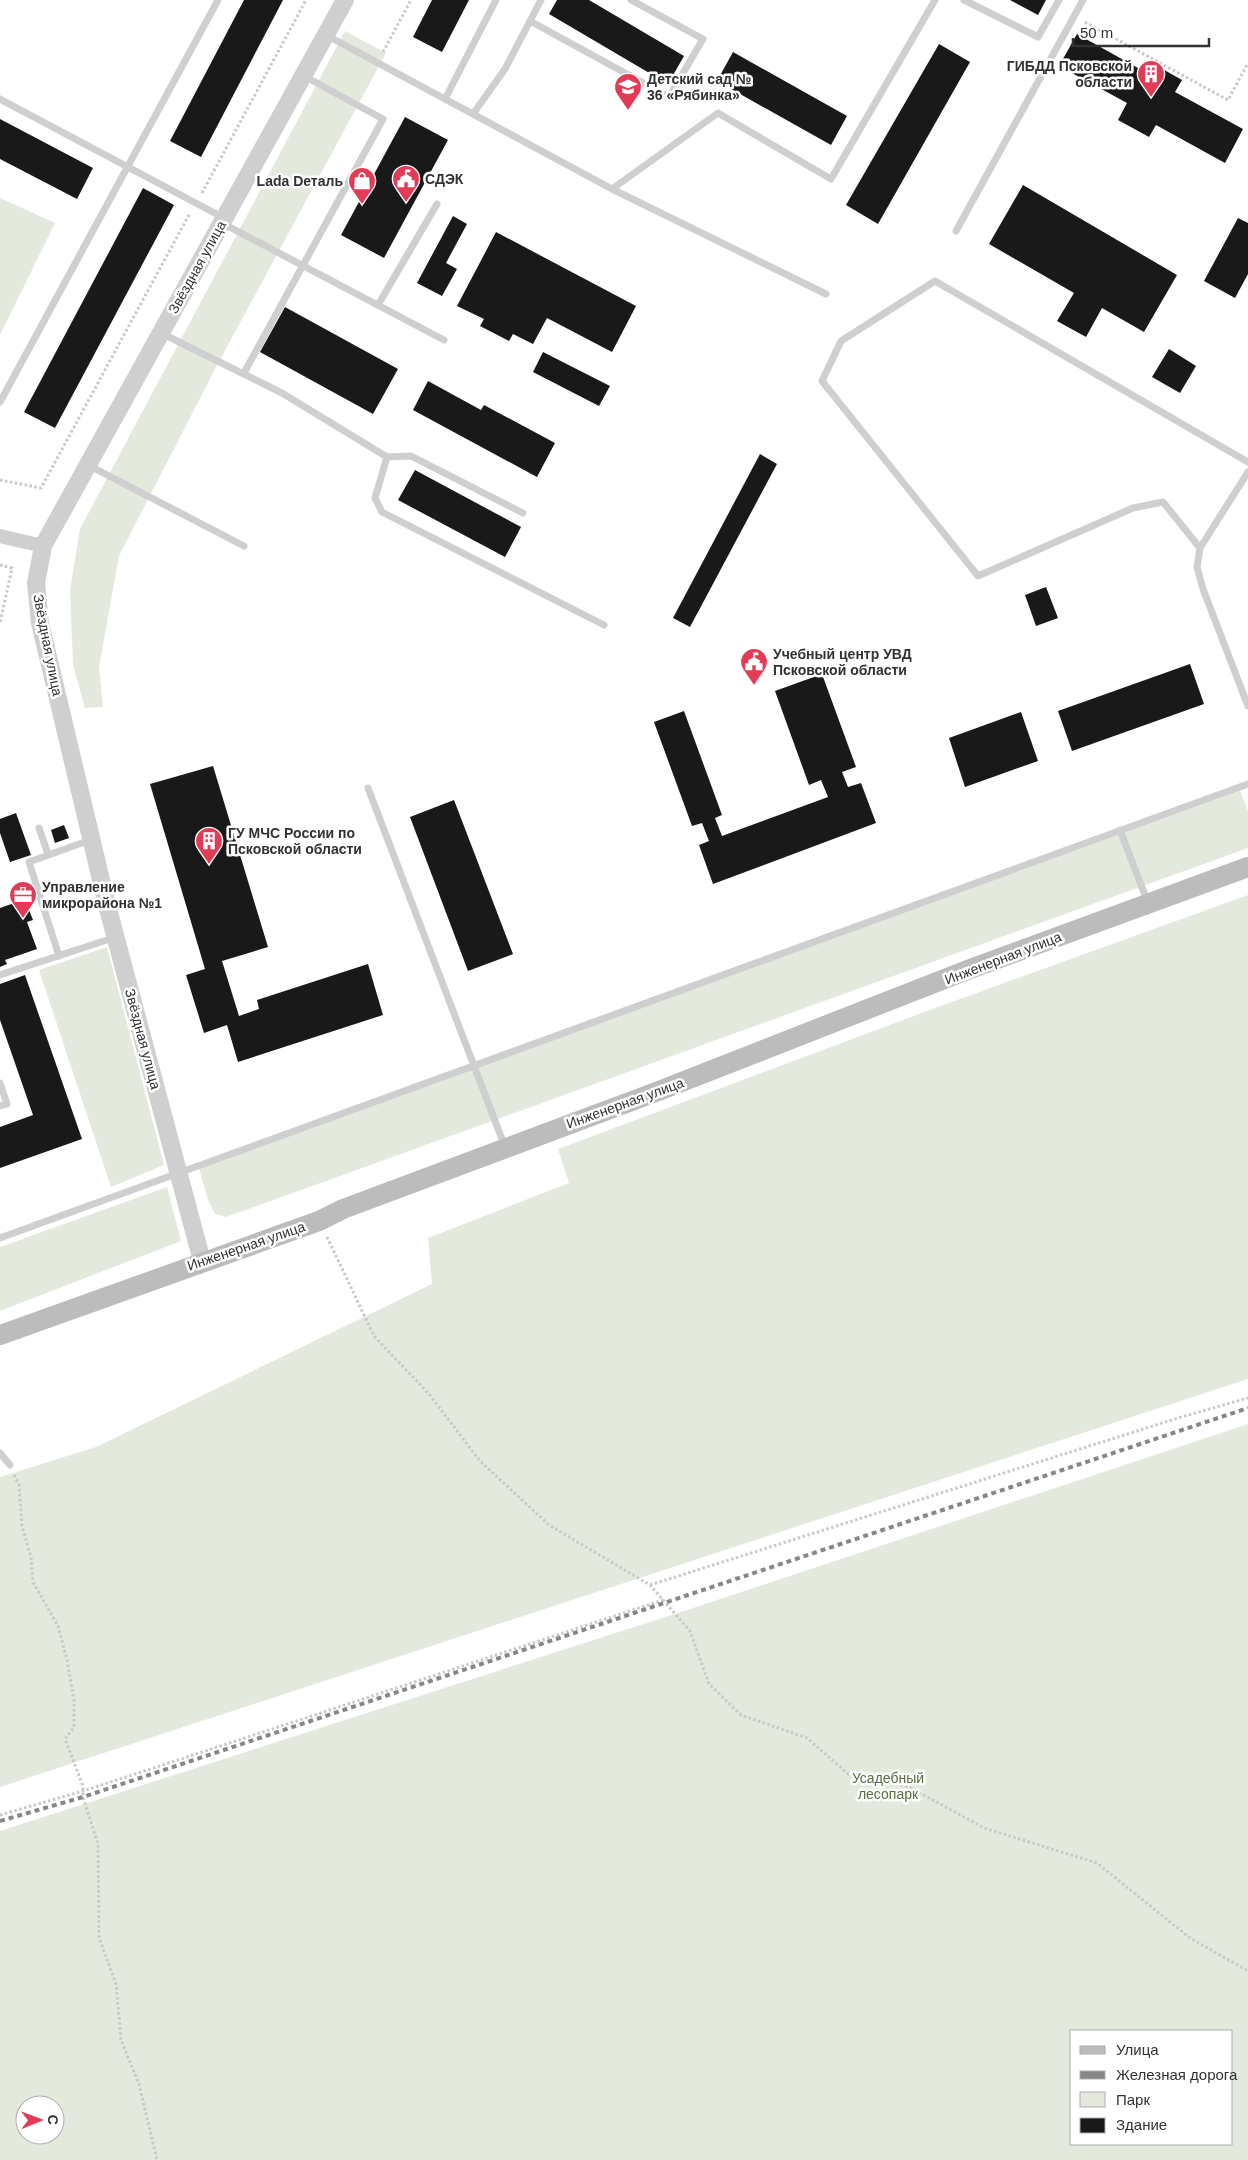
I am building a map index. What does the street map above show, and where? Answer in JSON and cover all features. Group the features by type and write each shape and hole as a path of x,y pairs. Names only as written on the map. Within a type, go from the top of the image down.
{"main road":[{"name":"Инженерная улица","path":"0,1335 202,1261 319,1221 343,1209 656,1092 970,969 1248,868"}],"street":[{"name":"Звёздная улица","path":"202,1261 91,839 40,624 36,584 43,546 345,0"},
{"path":"0,536 43,546"}],"lane":[{"path":"0,402 218,0"},
{"path":"445,99 496,0"},
{"path":"473,114 505,69 541,0"},
{"path":"530,21 669,97 703,39 631,0"},
{"path":"612,189 718,113 831,179 935,0"},
{"path":"964,0 1038,37 1059,0"},
{"path":"956,231 1083,0"},
{"path":"326,35 612,189 826,294"},
{"path":"244,373 383,119 303,76"},
{"path":"0,99 196,203 302,265 444,340"},
{"path":"378,305 437,204"},
{"path":"1200,548 1162,502 1133,508 978,576 822,381 841,341 935,281 1248,462"},
{"path":"161,333 282,393 387,457 411,456 523,513"},
{"path":"387,457 375,498 382,512 604,625"},
{"path":"88,465 244,546"},
{"path":"1248,472 1200,548 1197,567 1202,589 1248,706"},
{"path":"0,1238 1248,784"},
{"path":"368,788 505,1148"},
{"path":"39,828 48,854"},
{"path":"1120,830 1148,904"},
{"path":"59,956 29,862 91,839"},
{"path":"0,975 116,938"},
{"path":"0,1083 7,1104 0,1106"},
{"path":"0,1453 10,1465"}],"path":[{"path":"0,480 41,488 306,0"},
{"path":"377,63 411,0"},
{"path":"1074,17 1228,100 1248,63"},
{"path":"0,565 12,568 0,623"},
{"path":"319,1221 374,1336 429,1394 480,1461 549,1525 650,1585 690,1631 709,1684 741,1714 807,1738 848,1774 909,1787 984,1828 1097,1863 1190,1938 1248,1970"},
{"path":"650,1585 1248,1398"},
{"path":"10,1465 18,1485 22,1526 31,1557 33,1582 58,1626 67,1660 74,1700 74,1727 64,1739 83,1791 83,1797 98,1844 99,1938 116,1984 121,2040 139,2084 157,2160"},
{"path":"0,1814 83,1791 663,1600"}],"green space":[{"path":"345,31 386,53 214,371 119,556 99,667 103,707 85,708 73,665 70,590 80,529"},
{"path":"0,198 55,223 0,335"},
{"path":"1240,791 1248,811 1248,848 226,1217 215,1214 208,1200 198,1165"},
{"path":"1248,895 1248,1379 0,1787 0,1477 96,1447 432,1284 428,1238 569,1183 558,1149 938,1007"},
{"path":"107,947 164,1165 111,1187 39,970"},
{"path":"167,1187 181,1241 0,1311 0,1247"},
{"name":"Усадебный лесопарк","path":"1248,1424 1248,2160 0,2160 0,1831 684,1611"}],"building":[{"path":"244,0 283,0 201,157 170,141"},
{"path":"432,0 469,0 442,52 413,37"},
{"path":"557,0 589,0 684,56 668,84 549,14"},
{"path":"1010,0 1046,0 1038,15"},
{"name":"ГИБДД Псковской области","path":"1077,34 1147,73 1152,63 1182,80 1175,92 1243,129 1225,163 1156,125 1149,137 1118,120 1127,103 1059,66"},
{"path":"939,44 970,62 878,224 846,205"},
{"path":"733,52 847,116 831,145 717,81"},
{"path":"405,117 448,140 384,258 341,235"},
{"path":"0,119 93,168 77,199 0,159"},
{"path":"1023,185 1177,275 1144,332 1102,308 1086,337 1057,321 1074,293 989,244"},
{"path":"143,188 174,205 55,428 24,412"},
{"path":"453,216 467,224 446,263 457,269 442,296 417,283"},
{"path":"1238,218 1248,223 1248,274 1235,298 1204,281"},
{"path":"496,232 636,306 612,352 547,318 533,344 513,334 509,341 480,326 484,319 457,306"},
{"path":"285,307 398,369 373,414 260,352"},
{"path":"1169,349 1196,366 1180,393 1152,377"},
{"path":"543,352 610,386 599,406 533,372"},
{"path":"428,381 481,410 484,405 555,443 537,477 413,410"},
{"path":"760,454 777,464 690,627 673,618"},
{"path":"415,470 521,527 505,557 398,500"},
{"path":"1046,587 1058,618 1036,626 1025,595"},
{"path":"1190,664 1204,704 1072,751 1058,711"},
{"path":"822,674 856,767 842,772 848,787 861,783 876,823 713,884 699,845 709,841 702,823 692,826 654,722 684,711 722,815 715,818 722,836 828,797 821,780 809,785 775,691"},
{"path":"1021,712 1038,761 965,787 949,738"},
{"name":"ГУ МЧС России по Псковской области","path":"213,766 268,947 222,961 239,1016 259,1009 257,1000 368,964 383,1015 238,1062 227,1025 204,1033 186,975 205,969 150,784"},
{"path":"454,800 513,954 468,971 410,817"},
{"path":"16,813 31,855 10,862 0,833 0,819"},
{"path":"64,825 69,838 55,843 51,830"},
{"path":"20,901 23,912 29,910 33,920 27,922 37,949 5,960 7,964 0,967 0,908"},
{"path":"25,975 82,1139 0,1168 0,1127 33,1115 0,1020 0,984"}],"railway":[{"path":"0,1821 83,1797 1248,1408"}],"place":[{"name":"ГИБДД Псковской области","path":"1151,98"},
{"name":"Детский сад № 36 «Рябинка»","path":"628,111"},
{"name":"СДЭК","path":"406,203"},
{"name":"Lada Dеталь","path":"362,205"},
{"name":"Учебный центр УВД Псковской области","path":"754,686"},
{"name":"ГУ МЧС России по Псковской области","path":"209,865"},
{"name":"Управление микрорайона №1","path":"23,919"}]}
